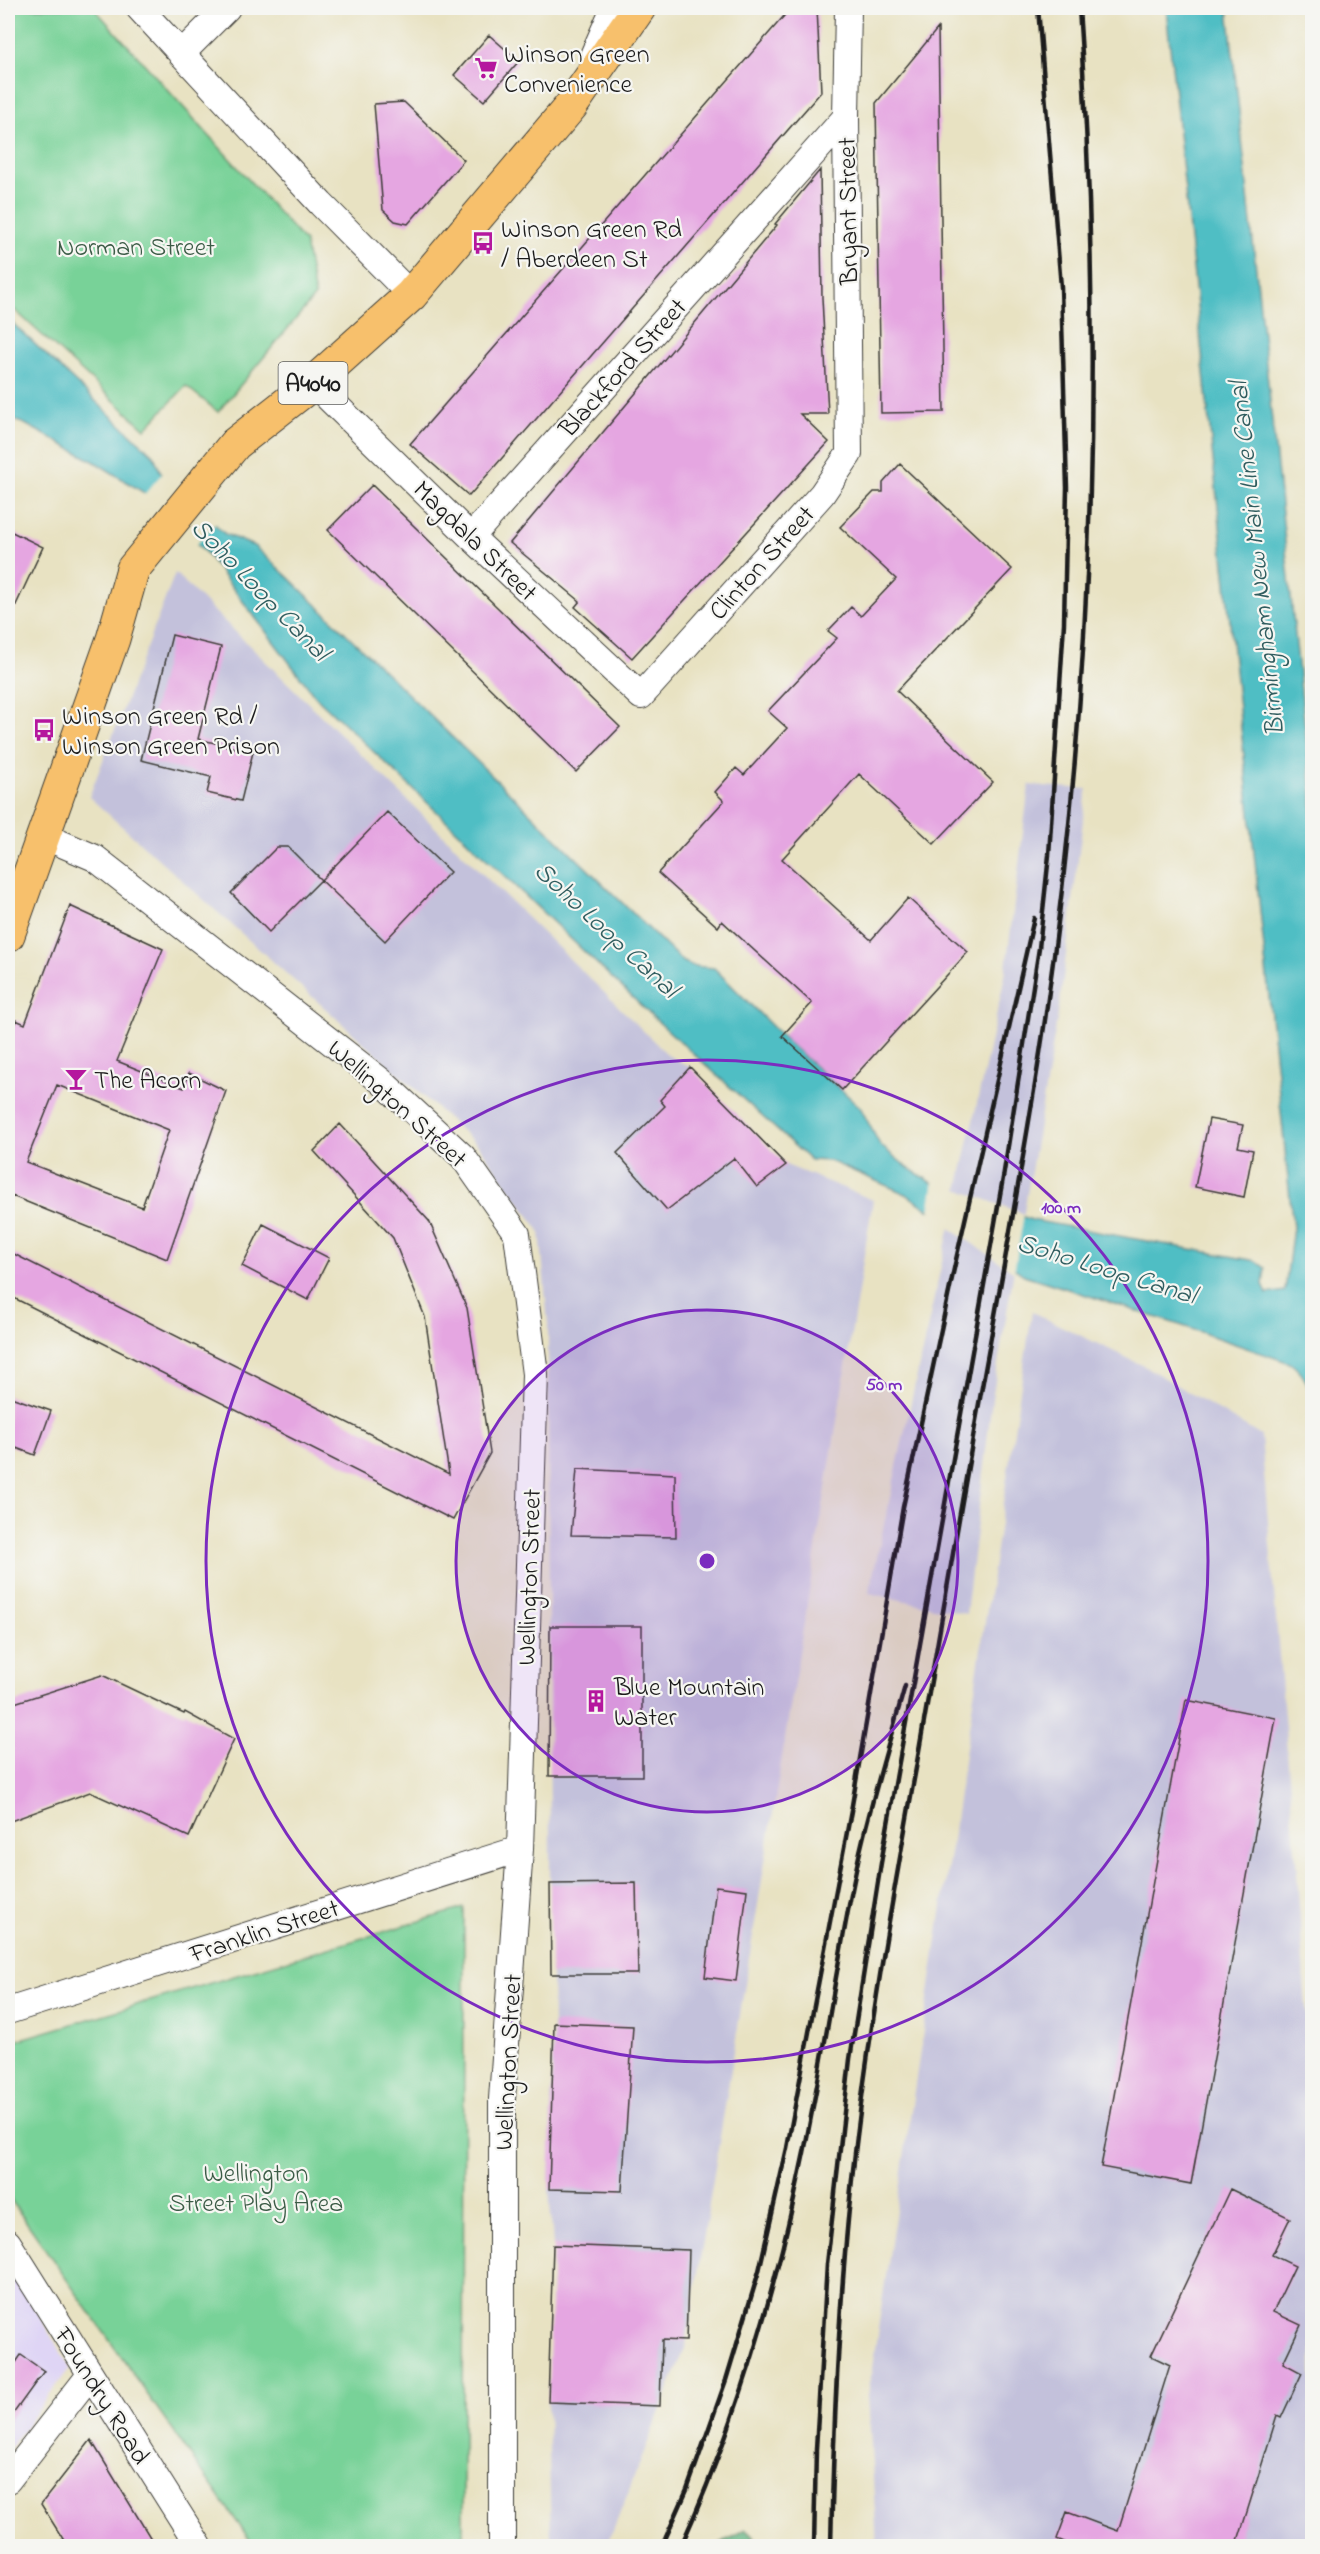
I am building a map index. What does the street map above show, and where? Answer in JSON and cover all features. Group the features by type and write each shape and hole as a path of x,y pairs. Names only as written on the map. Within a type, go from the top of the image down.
{"main road":[{"name":"A4040","path":"8,935 41,835 113,639 133,569 235,444 313,383 411,295 571,105 639,8"}],"street":[{"path":"139,8 321,204 411,295"},
{"path":"181,54 227,8"},
{"path":"571,105 614,8"},
{"name":"Bryant Street","path":"848,8 846,117 849,414"},
{"name":"Blackford Street","path":"471,537 846,117"},
{"name":"Magdala Street","path":"313,383 471,537 641,696"},
{"name":"Clinton Street","path":"641,696 822,494 849,454 849,414"},
{"name":"Wellington Street","path":"41,835 95,858 381,1081 463,1157 517,1234 535,1374 520,1849 502,2100 502,2547"},
{"name":"Franklin Street","path":"8,2011 520,1849"},
{"name":"Foundry Road","path":"8,2243 199,2547"},
{"path":"8,2480 90,2376"}],"shaded area":[{"path":"175,573 669,1056 690,1067 786,1165 873,1200 686,2345 607,2546 551,2546 548,2402 553,2245 549,2189 553,2023 550,1884 548,1324 540,1231 479,1146 89,797"},
{"path":"1029,785 1087,789 1060,1002 992,1399 966,1614 869,1593 1005,976"},
{"path":"1032,1312 1148,1368 1261,1436 1296,1860 1312,2096 1312,2546 877,2546 868,2395"},
{"path":"8,2264 70,2368 8,2450"}],"green space":[{"name":"Norman Street","path":"8,8 94,8 305,242 315,296 218,412 186,386 145,429 8,304"},
{"name":"Wellington Street Play Area","path":"464,1908 463,2546 254,2546 8,2196 8,2043"},
{"path":"745,2529 763,2546 717,2546"}],"water":[{"path":"1166,8 1228,8 1312,794 1312,1428 1307,1384 1303,1376 1290,1363 1024,1275 906,1194 830,1161 810,1160 652,1016 315,696 206,553 143,492 95,462 25,424 8,418 8,319 154,456 160,471 225,534 254,546 288,577 682,961 693,966 714,968 782,1036 860,1107 880,1145 908,1168 936,1185 1032,1220 1256,1261 1265,1268 1263,1285 1267,1294 1285,1291 1293,1227"}],"pier":[{"path":"164,471 217,522 195,546 143,496"},
{"path":"934,1180 1024,1214 1014,1272 929,1214"}],"building":[{"path":"791,8 817,8 821,92 469,496 410,444"},
{"path":"938,28 944,412 881,413 876,103"},
{"name":"Winson Green Convenience","path":"489,35 519,61 484,101 454,75"},
{"path":"404,102 464,160 408,224 395,221 383,210 374,104"},
{"path":"820,170 822,298 828,414 800,414 829,442 632,658 575,607 580,601 510,543 777,225 775,224"},
{"path":"900,464 1012,569 897,691 993,782 934,844 859,774 782,859 871,940 908,898 968,952 842,1090 782,1036 812,1003 722,921 718,927 658,873 724,801 715,792 736,768 744,775 787,728 768,711 837,638 828,631 851,607 861,616 896,579 840,527 874,492 883,492 883,483"},
{"path":"372,485 620,727 576,772 328,530"},
{"path":"8,530 43,547 8,622"},
{"path":"172,635 221,647 198,739 253,752 241,801 207,793 211,777 141,760"},
{"path":"387,812 450,872 385,941 321,880"},
{"path":"277,847 288,847 321,880 269,932 231,893"},
{"path":"70,906 163,949 117,1061 184,1088 189,1073 226,1091 167,1259 12,1196 8,1205 8,1040 16,1020 25,1024","holes":["57,1085 169,1130 142,1207 26,1162"]},
{"path":"690,1067 786,1165 757,1187 734,1158 667,1210 617,1153 665,1106 660,1100"},
{"path":"1209,1119 1243,1125 1238,1147 1253,1150 1244,1197 1195,1187"},
{"path":"340,1124 429,1221 467,1308 490,1453 453,1520 8,1295 8,1251 449,1474 425,1317 393,1238 314,1151"},
{"path":"263,1224 329,1258 308,1300 242,1266"},
{"path":"8,1396 51,1411 35,1455 8,1445"},
{"path":"577,1469 675,1474 676,1537 571,1535"},
{"name":"Blue Mountain Water","path":"550,1626 642,1626 642,1776 549,1776"},
{"path":"102,1675 184,1714 185,1712 234,1739 189,1837 90,1792 8,1822 8,1705"},
{"path":"1186,1700 1276,1718 1191,2184 1101,2167"},
{"path":"636,1883 638,1974 551,1974 550,1884"},
{"path":"716,1886 747,1890 736,1981 705,1977"},
{"path":"554,2023 633,2026 622,2191 549,2189"},
{"path":"1230,2189 1290,2218 1272,2255 1295,2266 1273,2312 1301,2325 1283,2363 1302,2373 1281,2418 1277,2416 1236,2547 1076,2547 1057,2539 1067,2512 1118,2531 1170,2365 1151,2356"},
{"path":"553,2245 689,2250 686,2341 662,2340 660,2406 548,2402"},
{"path":"21,2355 44,2371 8,2421 8,2374"},
{"path":"91,2440 156,2547 68,2547 41,2504"}],"railway":[{"path":"814,2546 816,2449 827,2264 850,2059 881,1863 1003,1178 1039,948 1049,855 1064,623 1067,488 1061,287 1038,8"},
{"path":"831,2546 842,2290 851,2187 863,2090 876,1998 1037,1071 1062,894 1084,641 1092,388 1091,261 1079,8"},
{"path":"662,2546 687,2490 726,2380 759,2271 787,2148 851,1811 903,1507 955,1264 1034,918"},
{"path":"681,2546 704,2493 744,2384 776,2272 803,2158 861,1847 905,1686"}],"place":[{"name":"Winson Green Convenience","path":"486,68"},
{"name":"Winson Green Rd / Aberdeen St","path":"483,243"},
{"name":"Winson Green Rd / Winson Green Prison","path":"44,730"},
{"name":"The Acorn","path":"76,1079"},
{"name":"Blue Mountain Water","path":"596,1701"}],"water label":[{"name":"Birmingham New Main Line Canal","path":"1256,559"},
{"name":"Soho Loop Canal","path":"261,589"},
{"name":"Soho Loop Canal","path":"607,929"},
{"name":"Soho Loop Canal","path":"1107,1268"}]}
